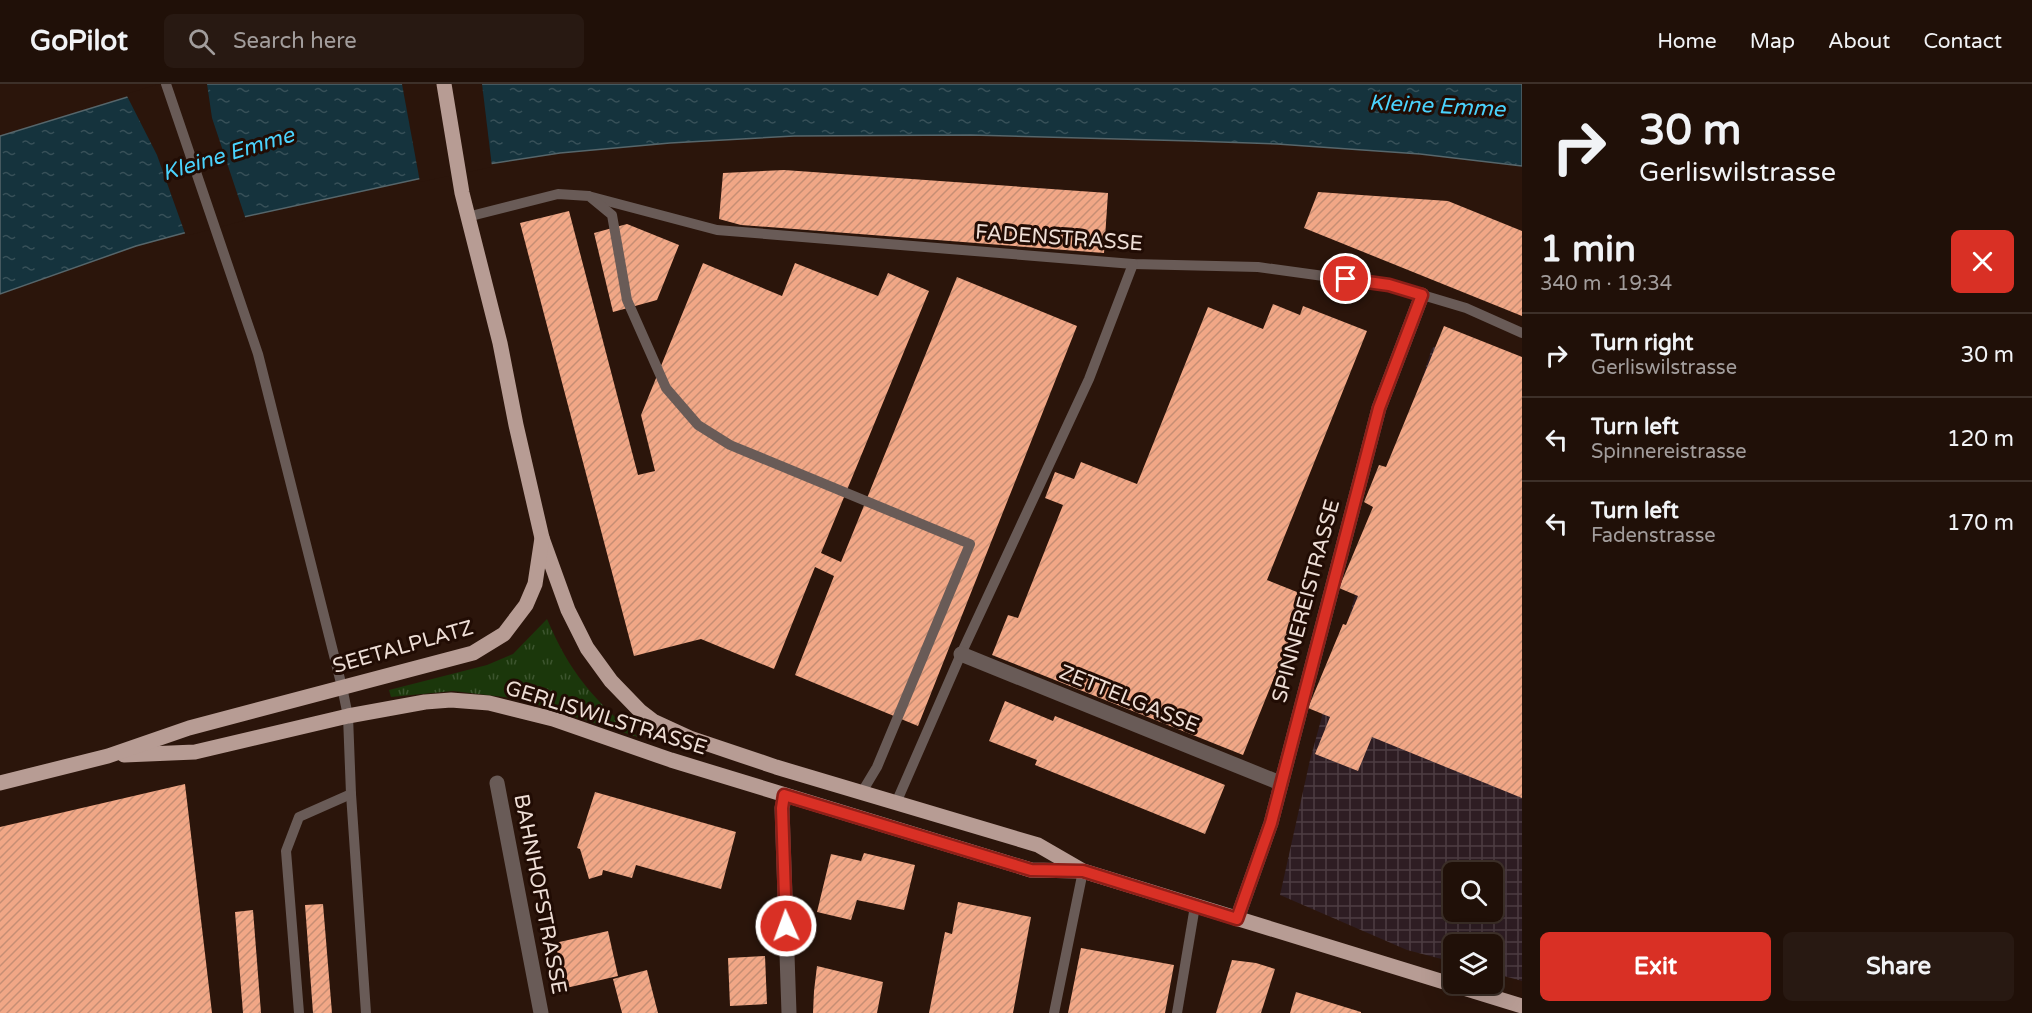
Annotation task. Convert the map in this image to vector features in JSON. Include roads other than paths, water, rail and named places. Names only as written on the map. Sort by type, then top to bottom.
[{"type":"main road","name":"SEETALPLATZ","points":[[0,783],[108,756],[189,728],[473,653],[496,640],[512,626],[531,595],[542,538],[500,343],[467,217],[444,84]]},
{"type":"main road","name":"GERLISWILSTRASSE","points":[[542,538],[568,610],[587,648],[610,681],[640,711],[666,728],[690,738],[896,803],[1038,845],[1083,871],[1522,1006]]},
{"type":"main road","name":"GERLISWILSTRASSE","points":[[108,756],[195,752],[348,716],[425,702],[451,700],[489,703],[553,719],[671,760],[1031,870],[1083,871]]},
{"type":"street","name":"SPINNEREISTRASSE","points":[[1237,919],[1271,823],[1379,408],[1422,295]]},
{"type":"street","name":"ZETTELGASSE","points":[[961,654],[1280,783]]},
{"type":"street","name":"BAHNHOFSTRASSE","points":[[497,783],[541,1013]]},
{"type":"street","points":[[784,795],[782,808],[789,1013]]},
{"type":"lane","points":[[166,84],[258,354],[342,687],[348,716],[366,1013]]},
{"type":"lane","name":"FADENSTRASSE","points":[[467,217],[558,194],[589,196],[717,230],[1133,264],[1258,267],[1389,285],[1466,308],[1522,333]]},
{"type":"lane","points":[[589,196],[612,215],[627,300],[666,388],[698,425],[730,445],[970,544],[877,767],[862,792]]},
{"type":"lane","points":[[896,803],[961,654],[1089,379],[1133,264]]},
{"type":"lane","points":[[299,1013],[286,851],[299,817],[351,795]]},
{"type":"lane","points":[[1054,1013],[1083,871]]},
{"type":"lane","points":[[1176,1013],[1195,906]]},
{"type":"water","name":"Kleine Emme","points":[[170,84],[1522,84],[1522,166],[1420,154],[1277,144],[971,135],[794,136],[670,143],[560,153],[482,165],[239,218],[136,246],[0,294],[0,136]]}]
